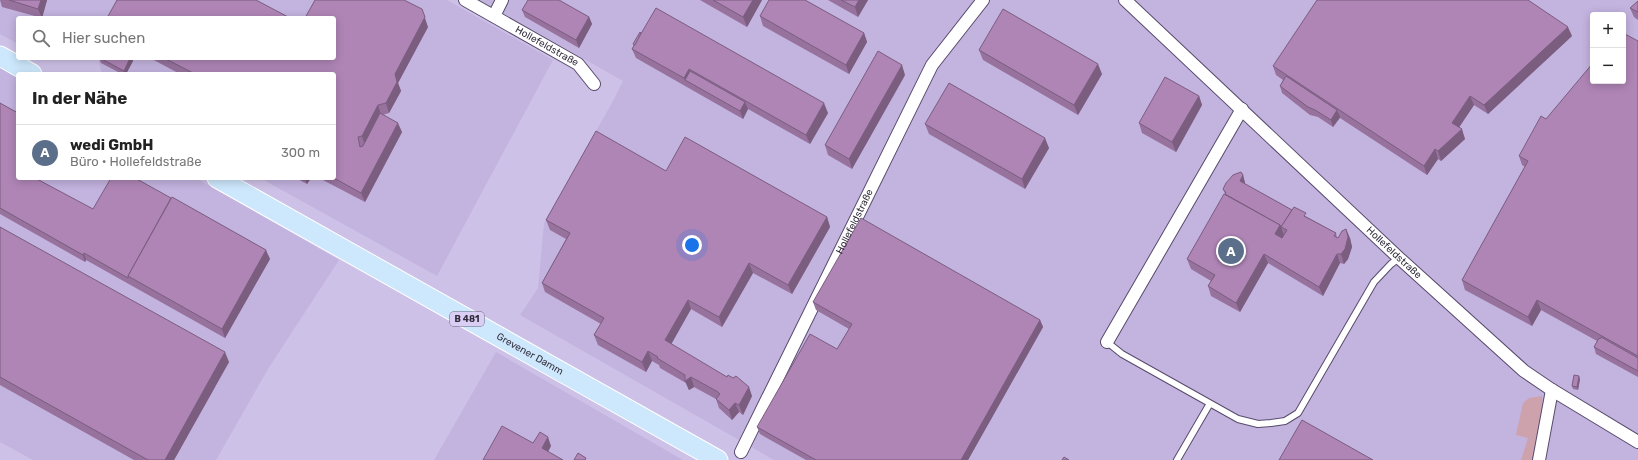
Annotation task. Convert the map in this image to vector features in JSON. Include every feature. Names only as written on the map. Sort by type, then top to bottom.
[{"type":"main road","points":[[0,56],[28,72]]},
{"type":"main road","name":"Grevener Damm","points":[[221,180],[718,460]]},
{"type":"street","name":"Hollefeldstraße","points":[[465,0],[578,64],[594,84]]},
{"type":"street","points":[[494,16],[502,0]]},
{"type":"street","name":"Hollefeldstraße","points":[[741,452],[932,65],[983,0]]},
{"type":"street","name":"Hollefeldstraße","points":[[1125,0],[1399,258],[1524,371],[1552,390],[1638,442]]},
{"type":"street","points":[[1107,342],[1242,109]]},
{"type":"street","points":[[1539,460],[1552,390]]},
{"type":"lane","points":[[1107,342],[1122,354],[1228,415],[1247,423],[1271,423],[1285,421],[1293,418],[1302,406],[1368,290],[1383,272],[1399,258]]},
{"type":"lane","points":[[1177,460],[1209,405]]},
{"type":"shaded area","points":[[0,0],[447,0],[553,60],[437,276],[264,180],[336,180],[336,72],[102,72],[98,60],[336,60],[336,16],[16,16],[16,43],[0,34]]},
{"type":"shaded area","points":[[480,0],[1638,0],[1638,460],[774,460],[520,315],[538,288],[544,223],[623,81]]},
{"type":"shaded area","points":[[0,67],[16,76],[16,180],[199,180],[339,260],[268,369],[216,460],[33,460],[0,442]]},
{"type":"shaded area","points":[[496,352],[683,460],[434,460]]},
{"type":"shaded area","points":[[1542,396],[1543,407],[1533,460],[1521,460],[1528,438],[1516,435],[1523,403],[1529,398]]},
{"type":"building","points":[[9,0],[41,0],[38,9]]},
{"type":"building","points":[[117,0],[256,0],[286,16],[108,16]]},
{"type":"building","points":[[315,0],[404,0],[422,9],[425,17],[395,74],[397,82],[386,103],[378,105],[362,136],[358,137],[360,147],[363,146],[380,113],[398,123],[361,193],[336,179],[336,72],[191,72],[168,60],[336,60],[336,16],[306,16]]},
{"type":"building","points":[[528,0],[559,0],[589,17],[576,40],[522,10]]},
{"type":"building","points":[[713,0],[753,0],[743,17]]},
{"type":"building","points":[[769,0],[805,0],[864,33],[846,65],[760,16]]},
{"type":"building","points":[[841,0],[859,0],[855,7]]},
{"type":"building","points":[[1317,0],[1528,0],[1568,27],[1484,105],[1470,96],[1452,123],[1462,129],[1438,151],[1435,149],[1424,166],[1273,66]]},
{"type":"building","points":[[1638,1],[1638,12],[1630,8]]},
{"type":"building","points":[[656,8],[824,103],[806,135],[689,69],[684,78],[632,49]]},
{"type":"building","points":[[1003,9],[1098,64],[1074,105],[979,50]]},
{"type":"building","points":[[640,32],[641,33],[635,45],[633,44]]},
{"type":"building","points":[[1626,35],[1638,41],[1638,356],[1537,300],[1528,317],[1462,280],[1528,161],[1519,156],[1541,116],[1546,119],[1590,67],[1590,84],[1626,84]]},
{"type":"building","points":[[878,51],[902,65],[849,159],[825,145]]},
{"type":"building","points":[[104,60],[129,60],[124,71]]},
{"type":"building","points":[[690,71],[745,102],[740,111],[685,80]]},
{"type":"building","points":[[1286,76],[1337,110],[1331,120],[1308,107],[1280,86]]},
{"type":"building","points":[[1165,77],[1199,96],[1172,142],[1139,123]]},
{"type":"building","points":[[949,83],[1045,138],[1022,179],[925,124]]},
{"type":"building","points":[[0,103],[16,112],[16,180],[39,180],[93,209],[110,180],[139,180],[171,198],[128,278],[84,253],[83,255],[0,208]]},
{"type":"building","points":[[596,131],[666,171],[685,137],[827,217],[788,285],[749,263],[719,317],[688,300],[665,340],[727,377],[728,375],[733,378],[736,376],[749,387],[739,405],[735,403],[729,410],[716,399],[720,394],[718,392],[691,377],[685,381],[685,375],[648,351],[642,362],[594,335],[604,318],[542,283],[570,233],[546,220]]},
{"type":"building","points":[[1241,172],[1243,175],[1240,181],[1292,210],[1281,227],[1280,225],[1225,194],[1226,193],[1223,189],[1226,183],[1233,175]]},
{"type":"building","points":[[1224,194],[1280,225],[1275,234],[1282,238],[1287,230],[1281,227],[1294,207],[1306,213],[1304,216],[1336,233],[1334,236],[1338,238],[1342,231],[1346,229],[1348,237],[1345,249],[1341,254],[1337,254],[1319,287],[1264,254],[1236,303],[1208,286],[1215,275],[1187,259]]},
{"type":"building","points":[[172,197],[266,250],[222,329],[128,276]]},
{"type":"building","points":[[861,218],[1040,320],[961,460],[816,460],[757,427],[810,334],[837,349],[852,324],[813,302]]},
{"type":"building","points":[[0,227],[225,352],[165,460],[148,460],[0,377]]},
{"type":"building","points":[[1601,337],[1638,358],[1638,371],[1594,347]]},
{"type":"building","points":[[1574,375],[1579,376],[1577,387],[1572,386]]},
{"type":"building","points":[[1302,420],[1373,460],[1279,460]]},
{"type":"building","points":[[502,426],[533,443],[540,432],[548,437],[542,448],[563,460],[483,460]]},
{"type":"building","points":[[578,453],[586,458],[585,460],[574,460]]},
{"type":"building","points":[[1064,457],[1069,460],[1062,460]]},
{"type":"place","name":"wedi GmbH","points":[[1231,251]]}]
